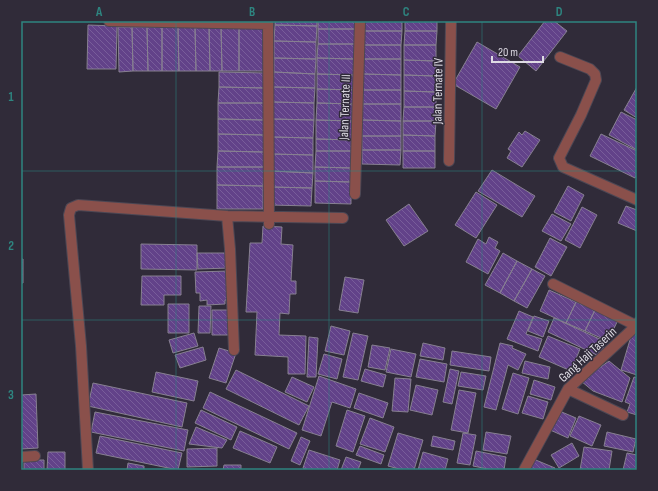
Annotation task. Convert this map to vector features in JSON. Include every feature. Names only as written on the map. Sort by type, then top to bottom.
[{"type":"street","points":[[109,21],[268,22],[269,220]]},
{"type":"street","name":"Jalan Ternate III","points":[[355,194],[360,21]]},
{"type":"street","name":"Jalan Ternate IV","points":[[448,161],[451,21]]},
{"type":"street","points":[[560,57],[590,68],[595,74],[596,80],[581,115],[559,158],[560,163],[563,168],[637,200]]},
{"type":"street","points":[[88,470],[80,339],[69,215],[71,208],[78,205],[269,220],[343,218]]},
{"type":"street","points":[[227,216],[234,350]]},
{"type":"street","points":[[553,284],[637,325]]},
{"type":"street","name":"Gang Haji Taserin","points":[[524,470],[568,389],[637,325]]},
{"type":"street","points":[[568,389],[623,415]]},
{"type":"street","points":[[21,457],[35,456]]},
{"type":"building","points":[[275,21],[317,21],[317,26],[275,25]]},
{"type":"building","points":[[318,21],[355,21],[355,29],[318,29]]},
{"type":"building","points":[[363,21],[402,21],[402,31],[363,31]]},
{"type":"building","points":[[405,21],[437,21],[437,31],[405,31]]},
{"type":"building","points":[[545,21],[554,21],[567,31],[536,71],[518,56]]},
{"type":"building","points":[[88,25],[117,26],[116,69],[87,69]]},
{"type":"building","points":[[275,25],[317,26],[316,42],[274,41]]},
{"type":"building","points":[[209,26],[221,26],[222,71],[210,71]]},
{"type":"building","points":[[209,26],[210,71],[196,71],[195,27]]},
{"type":"building","points":[[221,26],[239,26],[239,71],[222,71]]},
{"type":"building","points":[[239,26],[265,26],[265,71],[239,71]]},
{"type":"building","points":[[118,27],[132,27],[133,71],[119,72]]},
{"type":"building","points":[[132,27],[147,27],[148,71],[133,71]]},
{"type":"building","points":[[147,27],[162,27],[162,71],[148,71]]},
{"type":"building","points":[[162,27],[178,27],[179,71],[162,71]]},
{"type":"building","points":[[178,27],[195,27],[196,71],[179,71]]},
{"type":"building","points":[[318,29],[355,29],[355,44],[318,44]]},
{"type":"building","points":[[363,31],[402,31],[401,45],[363,45]]},
{"type":"building","points":[[405,31],[437,31],[436,45],[404,45]]},
{"type":"building","points":[[274,41],[316,42],[316,59],[274,58]]},
{"type":"building","points":[[477,42],[520,67],[496,109],[453,84]]},
{"type":"building","points":[[318,44],[355,44],[354,59],[317,58]]},
{"type":"building","points":[[363,45],[401,45],[401,59],[363,59]]},
{"type":"building","points":[[404,45],[436,45],[436,61],[404,60]]},
{"type":"building","points":[[274,58],[316,59],[315,74],[274,72]]},
{"type":"building","points":[[317,58],[354,59],[354,75],[317,74]]},
{"type":"building","points":[[363,59],[401,59],[401,75],[363,74]]},
{"type":"building","points":[[404,60],[436,61],[436,76],[404,75]]},
{"type":"building","points":[[219,72],[265,73],[265,88],[219,87]]},
{"type":"building","points":[[274,72],[315,74],[315,88],[273,87]]},
{"type":"building","points":[[317,74],[354,75],[353,90],[317,89]]},
{"type":"building","points":[[363,74],[401,75],[401,90],[363,90]]},
{"type":"building","points":[[404,75],[436,76],[436,92],[404,91]]},
{"type":"building","points":[[219,87],[265,88],[265,103],[218,103]]},
{"type":"building","points":[[273,87],[315,88],[314,103],[273,102]]},
{"type":"building","points":[[637,87],[637,118],[624,110]]},
{"type":"building","points":[[317,89],[353,90],[353,104],[317,103]]},
{"type":"building","points":[[363,90],[401,90],[401,104],[363,104]]},
{"type":"building","points":[[404,91],[436,92],[436,107],[404,107]]},
{"type":"building","points":[[273,102],[314,103],[314,120],[272,119]]},
{"type":"building","points":[[218,103],[265,103],[264,120],[218,119]]},
{"type":"building","points":[[317,103],[353,104],[353,121],[316,120]]},
{"type":"building","points":[[363,104],[401,104],[401,121],[362,120]]},
{"type":"building","points":[[404,107],[436,107],[436,121],[403,121]]},
{"type":"building","points":[[621,112],[637,120],[637,150],[609,135]]},
{"type":"building","points":[[218,119],[264,120],[264,135],[218,134]]},
{"type":"building","points":[[272,119],[314,120],[313,138],[272,137]]},
{"type":"building","points":[[316,120],[353,121],[353,140],[316,139]]},
{"type":"building","points":[[362,120],[401,121],[401,136],[362,136]]},
{"type":"building","points":[[403,121],[436,121],[435,136],[403,135]]},
{"type":"building","points":[[525,131],[540,140],[522,167],[507,158],[511,151],[508,149],[519,132],[522,135]]},
{"type":"building","points":[[218,134],[264,135],[264,152],[218,151]]},
{"type":"building","points":[[601,134],[637,151],[637,174],[635,178],[590,156]]},
{"type":"building","points":[[403,135],[435,136],[435,151],[403,151]]},
{"type":"building","points":[[362,136],[401,136],[401,150],[362,150]]},
{"type":"building","points":[[272,137],[313,138],[313,155],[271,154]]},
{"type":"building","points":[[316,139],[353,140],[352,151],[316,151]]},
{"type":"building","points":[[362,150],[401,150],[400,165],[362,164]]},
{"type":"building","points":[[218,151],[264,152],[264,167],[217,167]]},
{"type":"building","points":[[316,151],[352,151],[352,168],[315,167]]},
{"type":"building","points":[[403,151],[435,151],[435,168],[403,168]]},
{"type":"building","points":[[271,154],[313,155],[313,173],[271,171]]},
{"type":"building","points":[[217,167],[264,167],[263,186],[217,185]]},
{"type":"building","points":[[315,167],[352,168],[351,182],[315,181]]},
{"type":"building","points":[[492,170],[535,196],[522,217],[478,191]]},
{"type":"building","points":[[271,171],[313,173],[312,188],[271,187]]},
{"type":"building","points":[[315,181],[351,182],[351,204],[315,203]]},
{"type":"building","points":[[217,185],[263,186],[263,209],[217,209]]},
{"type":"building","points":[[568,186],[584,195],[571,221],[554,212]]},
{"type":"building","points":[[271,187],[312,188],[311,206],[270,205]]},
{"type":"building","points":[[476,192],[497,205],[476,238],[455,225]]},
{"type":"building","points":[[409,204],[428,231],[404,246],[386,220]]},
{"type":"building","points":[[626,206],[637,210],[637,231],[618,223]]},
{"type":"building","points":[[582,207],[597,215],[580,248],[565,240]]},
{"type":"building","points":[[552,214],[571,224],[561,241],[542,231]]},
{"type":"building","points":[[263,226],[282,227],[281,244],[293,245],[291,281],[296,281],[296,294],[290,294],[289,314],[280,313],[279,335],[306,336],[305,374],[288,374],[288,357],[255,355],[257,312],[246,312],[250,243],[262,243]]},
{"type":"building","points":[[489,237],[498,242],[495,248],[500,251],[488,274],[466,262],[478,239],[486,244]]},
{"type":"building","points":[[550,238],[567,247],[551,276],[535,267]]},
{"type":"building","points":[[141,244],[197,245],[197,270],[141,269]]},
{"type":"building","points":[[197,253],[229,253],[230,268],[198,269]]},
{"type":"building","points":[[503,253],[517,261],[500,293],[485,285]]},
{"type":"building","points":[[21,259],[23,259],[23,283],[21,283]]},
{"type":"building","points":[[517,261],[532,269],[514,301],[500,293]]},
{"type":"building","points":[[532,269],[545,276],[527,308],[514,301]]},
{"type":"building","points":[[229,271],[227,300],[225,300],[225,304],[207,305],[207,300],[200,301],[200,293],[196,293],[195,272]]},
{"type":"building","points":[[142,276],[181,276],[181,295],[164,295],[164,305],[141,305]]},
{"type":"building","points":[[345,277],[364,280],[358,313],[339,310]]},
{"type":"building","points":[[549,290],[576,302],[566,323],[540,311]]},
{"type":"building","points":[[576,302],[595,310],[585,331],[566,323]]},
{"type":"building","points":[[168,304],[189,304],[189,333],[168,333]]},
{"type":"building","points":[[199,306],[211,306],[210,333],[198,333]]},
{"type":"building","points":[[212,310],[232,310],[232,335],[212,335]]},
{"type":"building","points":[[595,310],[618,320],[608,341],[585,331]]},
{"type":"building","points":[[519,311],[533,317],[526,334],[542,339],[538,351],[507,339]]},
{"type":"building","points":[[534,316],[549,321],[543,337],[528,331]]},
{"type":"building","points":[[554,318],[606,342],[599,356],[548,332]]},
{"type":"building","points":[[331,326],[350,331],[344,355],[325,351]]},
{"type":"building","points":[[194,333],[198,346],[173,353],[169,340]]},
{"type":"building","points":[[353,333],[368,336],[358,380],[343,377]]},
{"type":"building","points":[[632,333],[637,335],[637,375],[621,370]]},
{"type":"building","points":[[548,336],[580,349],[571,371],[539,357]]},
{"type":"building","points":[[309,337],[318,338],[316,377],[307,377]]},
{"type":"building","points":[[423,343],[445,348],[443,360],[420,356]]},
{"type":"building","points":[[500,343],[513,346],[512,348],[526,354],[518,370],[508,365],[496,410],[484,407]]},
{"type":"building","points":[[372,345],[390,348],[385,370],[368,367]]},
{"type":"building","points":[[203,347],[206,360],[180,368],[175,355]]},
{"type":"building","points":[[219,348],[236,353],[226,383],[209,378]]},
{"type":"building","points":[[391,349],[416,354],[411,377],[386,372]]},
{"type":"building","points":[[452,351],[491,357],[489,371],[450,365]]},
{"type":"building","points":[[324,354],[342,359],[337,379],[318,374]]},
{"type":"building","points":[[420,359],[447,364],[444,382],[416,377]]},
{"type":"building","points":[[525,361],[550,367],[548,379],[522,373]]},
{"type":"building","points":[[609,361],[630,378],[622,402],[593,391],[581,381]]},
{"type":"building","points":[[365,369],[386,375],[383,387],[361,381]]},
{"type":"building","points":[[450,369],[459,371],[452,404],[443,402]]},
{"type":"building","points":[[236,370],[309,406],[299,425],[226,389]]},
{"type":"building","points":[[156,372],[198,381],[194,401],[152,392]]},
{"type":"building","points":[[461,372],[486,376],[483,390],[458,386]]},
{"type":"building","points":[[513,373],[529,378],[518,414],[502,409]]},
{"type":"building","points":[[319,376],[356,389],[350,408],[332,402],[321,436],[302,430]]},
{"type":"building","points":[[292,377],[314,387],[307,402],[285,392]]},
{"type":"building","points":[[634,377],[637,378],[637,415],[627,412],[630,404],[625,402]]},
{"type":"building","points":[[395,378],[411,379],[408,412],[392,411]]},
{"type":"building","points":[[534,380],[555,387],[551,400],[530,394]]},
{"type":"building","points":[[93,383],[187,403],[182,427],[88,406]]},
{"type":"building","points":[[416,385],[438,390],[432,415],[410,410]]},
{"type":"building","points":[[459,390],[476,393],[468,433],[451,430]]},
{"type":"building","points":[[210,392],[297,433],[289,449],[203,408]]},
{"type":"building","points":[[359,393],[388,403],[383,418],[354,408]]},
{"type":"building","points":[[36,394],[38,448],[21,449],[21,395]]},
{"type":"building","points":[[528,396],[548,402],[543,419],[522,413]]},
{"type":"building","points":[[201,410],[237,427],[231,440],[195,423]]},
{"type":"building","points":[[347,410],[365,416],[353,452],[336,446]]},
{"type":"building","points":[[557,410],[576,418],[568,438],[548,429]]},
{"type":"building","points":[[95,412],[188,430],[184,451],[91,432]]},
{"type":"building","points":[[579,416],[601,425],[592,446],[570,436]]},
{"type":"building","points":[[370,418],[394,427],[385,452],[360,444]]},
{"type":"building","points":[[196,427],[227,440],[222,448],[189,444]]},
{"type":"building","points":[[240,431],[277,447],[270,463],[233,448]]},
{"type":"building","points":[[486,432],[511,436],[507,454],[483,450]]},
{"type":"building","points":[[607,432],[636,439],[633,452],[604,446]]},
{"type":"building","points":[[398,433],[423,440],[414,470],[403,470],[388,466]]},
{"type":"building","points":[[463,433],[476,435],[470,465],[457,463]]},
{"type":"building","points":[[100,436],[182,453],[178,470],[96,453]]},
{"type":"building","points":[[433,436],[455,441],[453,450],[431,446]]},
{"type":"building","points":[[301,437],[310,441],[300,465],[291,461]]},
{"type":"building","points":[[572,443],[579,456],[559,468],[551,455]]},
{"type":"building","points":[[360,446],[384,455],[381,464],[356,455]]},
{"type":"building","points":[[584,447],[612,451],[609,470],[580,470]]},
{"type":"building","points":[[217,448],[217,466],[187,467],[187,449]]},
{"type":"building","points":[[309,450],[340,460],[337,470],[308,470],[303,468]]},
{"type":"building","points":[[476,451],[506,457],[504,470],[493,470],[473,466]]},
{"type":"building","points":[[48,452],[65,452],[65,470],[47,470]]},
{"type":"building","points":[[423,452],[448,459],[445,470],[418,470]]},
{"type":"building","points":[[627,453],[637,455],[637,470],[623,470]]},
{"type":"building","points":[[346,457],[361,462],[358,470],[341,470]]},
{"type":"building","points":[[531,458],[555,468],[554,470],[526,470]]},
{"type":"building","points":[[24,460],[44,460],[44,470],[24,470]]},
{"type":"building","points":[[128,463],[144,466],[144,470],[127,470]]},
{"type":"building","points":[[224,465],[241,465],[241,470],[223,470]]}]
